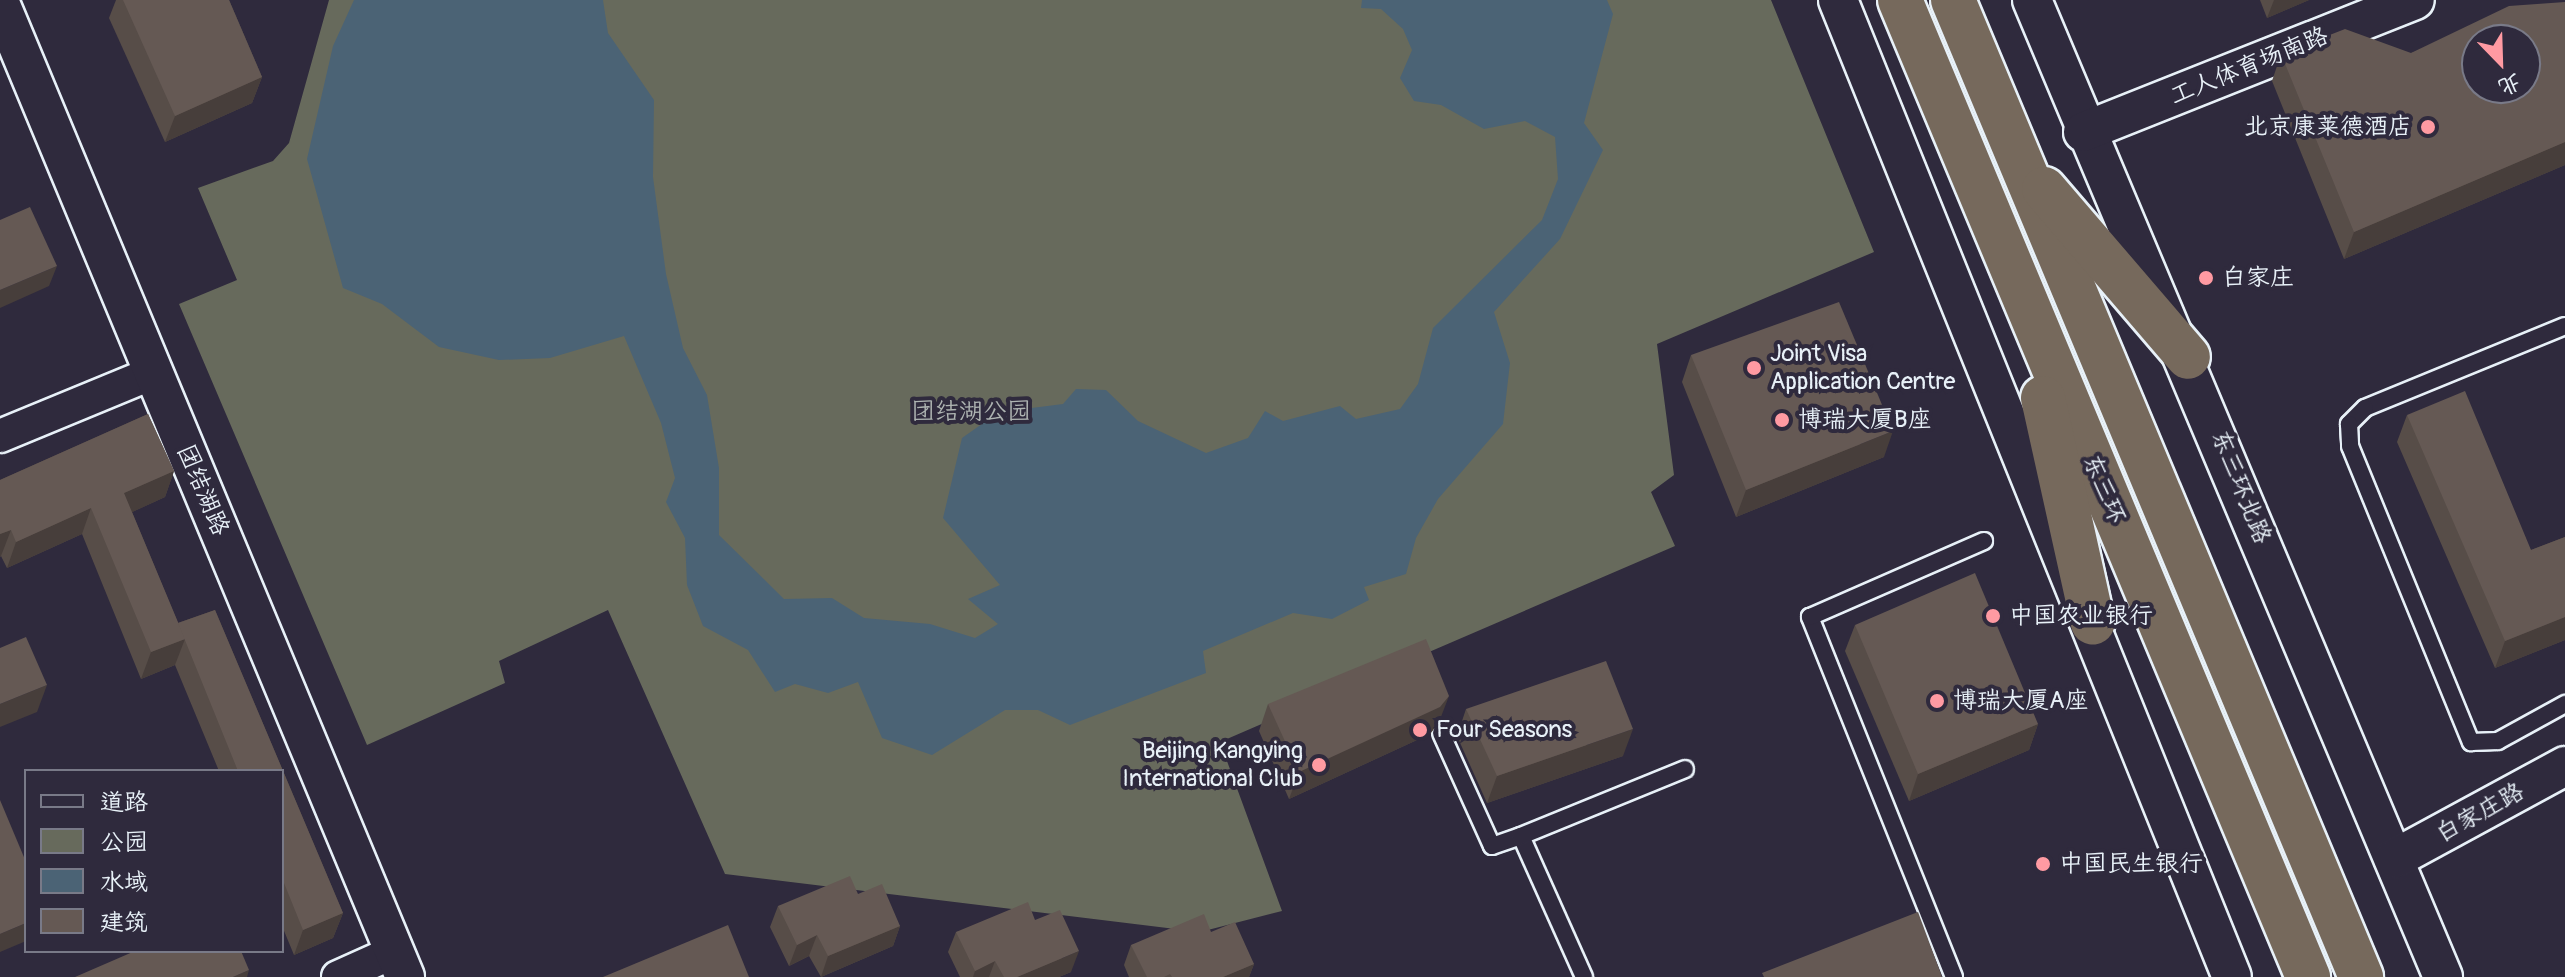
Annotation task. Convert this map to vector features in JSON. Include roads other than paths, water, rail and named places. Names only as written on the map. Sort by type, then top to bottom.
[{"type":"highway","points":[[1882,0],[1941,99]]},
{"type":"highway","name":"东三环","points":[[1900,0],[2308,977]]},
{"type":"highway","name":"东三环","points":[[1953,0],[2361,977]]},
{"type":"highway","points":[[2017,157],[2188,357]]},
{"type":"highway","points":[[2019,286],[2093,623]]},
{"type":"street","points":[[1838,0],[2093,623],[2232,977]]},
{"type":"street","name":"东三环北路","points":[[2032,0],[2083,132],[2188,357],[2443,977]]},
{"type":"street","name":"工人体育场南路","points":[[2083,132],[2415,0]]},
{"type":"street","name":"团结湖路","points":[[0,3],[400,964]]},
{"type":"street","points":[[0,436],[153,373]]},
{"type":"street","name":"白家庄路","points":[[2394,859],[2565,766]]},
{"type":"street","points":[[338,977],[400,964]]},
{"type":"lane","points":[[2565,326],[2365,408],[2349,424],[2350,446],[2471,742],[2498,741],[2565,704]]},
{"type":"lane","points":[[1954,977],[1810,617],[1984,541]]},
{"type":"lane","points":[[1441,733],[1492,846],[1685,769]]},
{"type":"lane","points":[[1521,836],[1584,977]]},
{"type":"water","points":[[354,0],[603,0],[608,33],[654,100],[653,177],[666,274],[683,348],[707,395],[719,468],[719,535],[784,599],[832,598],[864,618],[930,624],[975,638],[998,624],[968,599],[1000,585],[943,518],[962,438],[999,412],[1063,404],[1076,389],[1106,390],[1138,421],[1206,453],[1248,438],[1265,411],[1283,421],[1340,406],[1356,419],[1400,409],[1418,384],[1433,328],[1542,220],[1558,179],[1555,137],[1525,121],[1484,129],[1441,105],[1414,101],[1400,78],[1412,50],[1403,29],[1381,9],[1361,8],[1362,0],[1607,0],[1613,14],[1584,123],[1603,150],[1560,239],[1494,312],[1510,363],[1503,424],[1438,499],[1416,538],[1406,574],[1364,587],[1369,600],[1332,619],[1293,613],[1203,651],[1206,673],[1070,725],[1038,710],[1005,710],[932,755],[882,738],[858,682],[828,693],[795,684],[775,692],[748,650],[703,626],[687,585],[685,538],[666,502],[675,478],[661,423],[624,336],[550,358],[499,360],[439,347],[382,304],[343,288],[307,159],[333,46]]},
{"type":"place","name":"北京康莱德酒店","points":[[2428,127]]},
{"type":"place","name":"白家庄","points":[[2206,278]]},
{"type":"place","name":"Joint Visa Application Centre","points":[[1754,368]]},
{"type":"place","name":"博瑞大厦B座","points":[[1782,420]]},
{"type":"place","name":"中国农业银行","points":[[1993,616]]},
{"type":"place","name":"博瑞大厦A座","points":[[1937,701]]},
{"type":"place","name":"Four Seasons","points":[[1420,730]]},
{"type":"place","name":"Beijing Kangying International Club","points":[[1319,765]]},
{"type":"place","name":"中国民生银行","points":[[2043,864]]},
{"type":"park label","name":"团结湖公园","points":[[971,412]]}]
